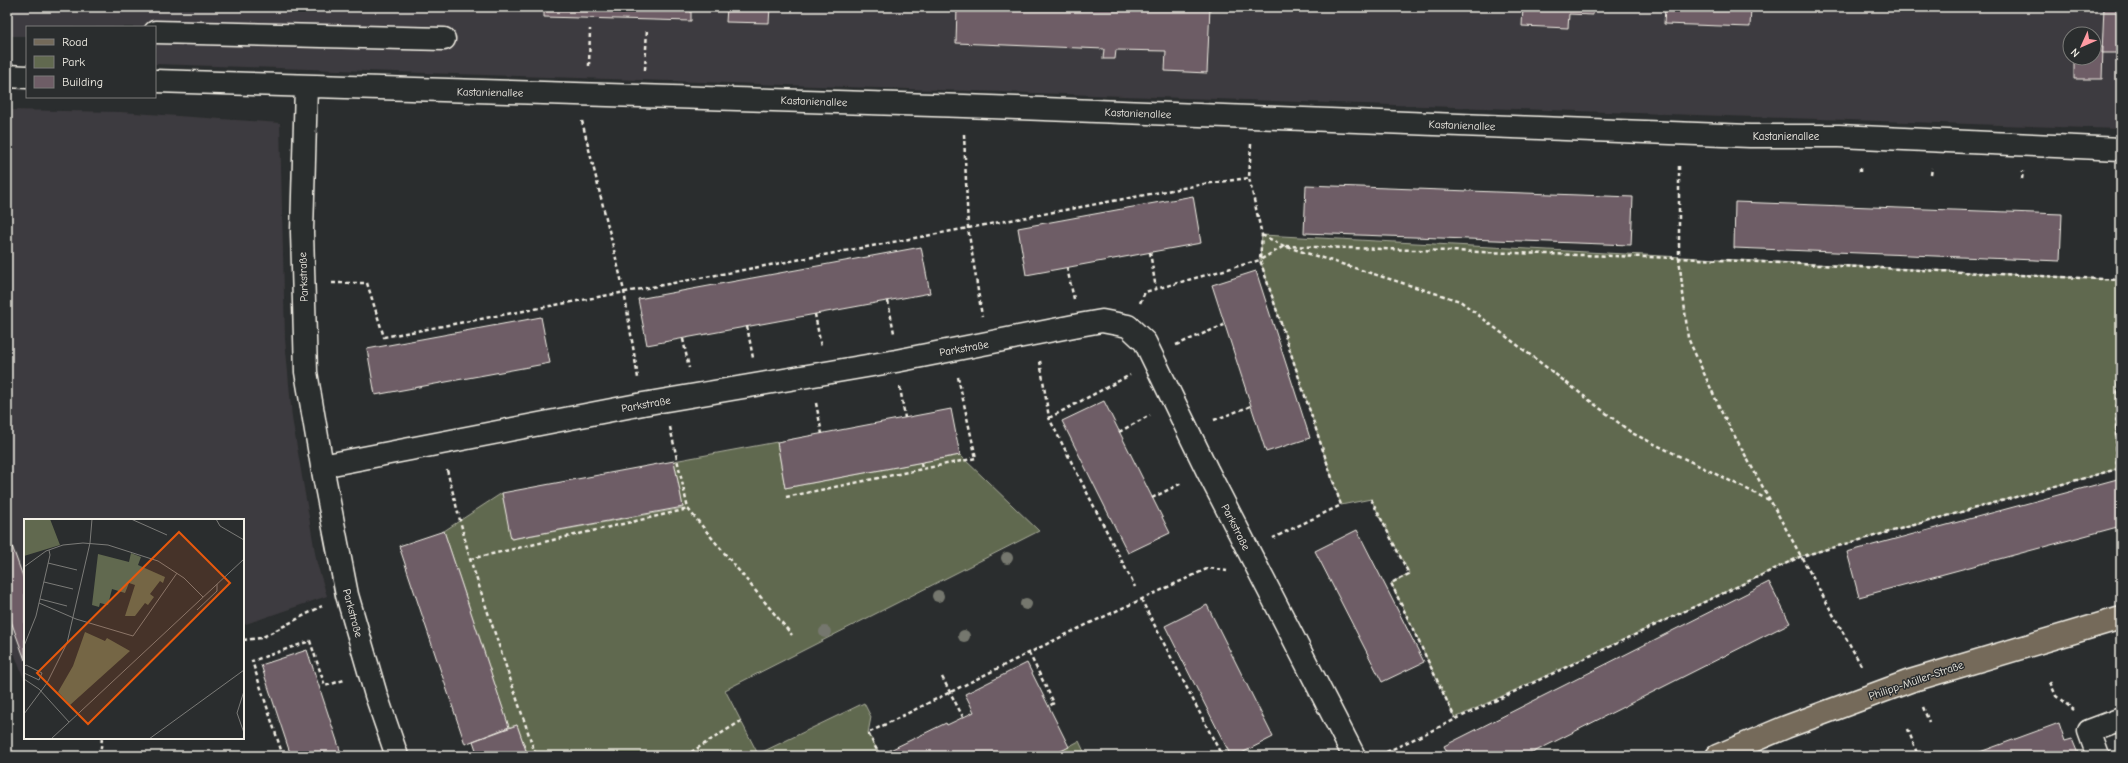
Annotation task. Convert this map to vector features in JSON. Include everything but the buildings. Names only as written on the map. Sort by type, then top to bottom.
[{"type":"main road","name":"Philipp-Müller-Straße","points":[[1717,756],[1786,727],[1910,680],[2121,618]]},
{"type":"street","points":[[156,32],[444,39]]},
{"type":"street","points":[[7,76],[26,77]]},
{"type":"street","name":"Kastanienallee","points":[[156,81],[588,94],[1734,135],[1839,136],[2121,149]]},
{"type":"street","name":"Parkstraße","points":[[306,86],[302,232],[306,372],[322,466],[347,595],[376,695],[397,756]]},
{"type":"street","name":"Parkstraße","points":[[322,466],[643,404],[826,373],[1102,322],[1128,326],[1145,342],[1206,470],[1354,756]]},
{"type":"street","points":[[2098,756],[2089,731],[2121,720]]},
{"type":"path","points":[[644,96],[647,28]]},
{"type":"path","points":[[588,94],[590,29]]},
{"type":"path","points":[[582,127],[624,292],[643,404]]},
{"type":"path","points":[[963,138],[968,228],[987,344]]},
{"type":"path","points":[[880,756],[868,733],[1141,599],[1209,568],[1231,572],[1250,556],[1341,505],[1260,260],[1262,235],[1249,178],[1251,150]]},
{"type":"path","points":[[1679,166],[1679,258],[1688,338],[1722,413],[1861,665]]},
{"type":"path","points":[[357,282],[367,283],[384,337],[1204,184],[1249,178]]},
{"type":"path","points":[[1262,235],[1284,246],[1460,301],[1632,433],[1771,501]]},
{"type":"path","points":[[1128,326],[1145,292],[1260,260],[1284,246],[1679,258],[2121,280]]},
{"type":"path","points":[[1150,252],[1156,289]]},
{"type":"path","points":[[888,301],[899,359]]},
{"type":"path","points":[[1378,756],[1455,718],[1802,556],[2117,469],[2116,431],[2121,310]]},
{"type":"path","points":[[815,314],[826,373]]},
{"type":"path","points":[[1049,418],[1155,362],[1166,350],[1224,325]]},
{"type":"path","points":[[747,326],[758,384]]},
{"type":"path","points":[[1036,334],[1049,418],[1135,587]]},
{"type":"path","points":[[786,497],[976,458],[952,349]]},
{"type":"path","points":[[665,401],[688,509],[792,635]]},
{"type":"path","points":[[1119,432],[1174,403]]},
{"type":"path","points":[[1216,420],[1251,406]]},
{"type":"path","points":[[2116,431],[2121,431]]},
{"type":"path","points":[[440,444],[470,559],[536,756]]},
{"type":"path","points":[[921,463],[922,469]]},
{"type":"path","points":[[1152,498],[1206,470]]},
{"type":"path","points":[[1371,498],[1409,574],[1391,583],[1455,718]]},
{"type":"path","points":[[470,559],[688,509]]},
{"type":"path","points":[[244,640],[261,638],[330,602],[347,595]]},
{"type":"path","points":[[1141,599],[1222,756]]},
{"type":"path","points":[[283,756],[252,661],[310,641],[325,686],[351,677]]},
{"type":"path","points":[[1030,653],[1054,703],[1049,706]]},
{"type":"path","points":[[942,677],[963,717]]},
{"type":"path","points":[[2050,682],[2056,696],[2074,710],[2089,731]]},
{"type":"path","points":[[1920,701],[1929,722]]},
{"type":"path","points":[[685,756],[741,722]]},
{"type":"path","points":[[1908,729],[1918,756]]},
{"type":"path","points":[[100,756],[102,739]]},
{"type":"shaded area","points":[[7,7],[2121,7],[2121,129],[156,64],[156,26],[26,26],[26,36],[7,36]]},
{"type":"shaded area","points":[[7,110],[120,112],[280,123],[285,339],[292,418],[317,564],[327,596],[244,625],[244,519],[24,519],[24,679],[7,634]]},
{"type":"green space","points":[[1262,235],[2121,280],[2117,469],[1802,556],[1455,718],[1391,583],[1409,573],[1371,499],[1341,505],[1260,260]]},
{"type":"green space","points":[[777,442],[785,488],[960,455],[1039,531],[725,690],[758,754],[864,703],[871,717],[868,733],[881,756],[528,756],[517,725],[509,727],[444,531],[502,493],[512,539],[683,508],[674,461]]},
{"type":"green space","points":[[1079,741],[1086,756],[1051,756]]}]
